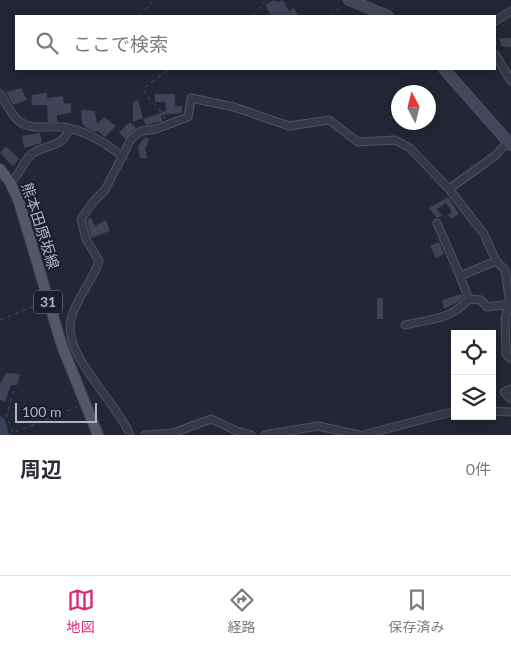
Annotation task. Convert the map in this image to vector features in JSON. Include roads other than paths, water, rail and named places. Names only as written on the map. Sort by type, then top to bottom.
[{"type":"main road","name":"熊本田原坂線","points":[[0,169],[10,182],[29,233],[62,346],[98,435]]},
{"type":"street","points":[[349,0],[386,15]]},
{"type":"street","points":[[496,20],[511,12]]},
{"type":"street","points":[[496,56],[511,81]]},
{"type":"street","points":[[445,70],[510,142],[496,155],[449,189]]},
{"type":"street","points":[[0,94],[9,110],[20,122],[31,126],[69,128],[81,132],[104,143],[123,158]]},
{"type":"street","points":[[130,435],[124,422],[86,368],[69,331],[71,317],[99,261],[86,239],[81,224],[82,214],[105,190],[123,158],[130,139],[141,131],[168,125],[188,117],[190,99],[193,98],[234,107],[289,126],[329,120],[358,142],[395,140],[410,148],[449,189],[484,234],[496,260],[505,270],[510,304],[505,317],[506,354],[511,359]]},
{"type":"street","points":[[10,182],[20,172],[28,156],[64,140],[69,128]]},
{"type":"street","points":[[437,223],[469,299]]},
{"type":"street","points":[[460,276],[496,260]]},
{"type":"street","points":[[405,325],[449,316],[469,299],[481,300],[487,307],[510,304]]},
{"type":"street","points":[[511,389],[504,392],[511,399]]},
{"type":"street","points":[[496,412],[511,412]]},
{"type":"street","points":[[363,435],[451,413]]},
{"type":"street","points":[[145,435],[173,433],[211,419],[251,435]]},
{"type":"street","points":[[265,435],[318,426],[359,435]]},
{"type":"waterway","points":[[0,421],[4,435]]}]
